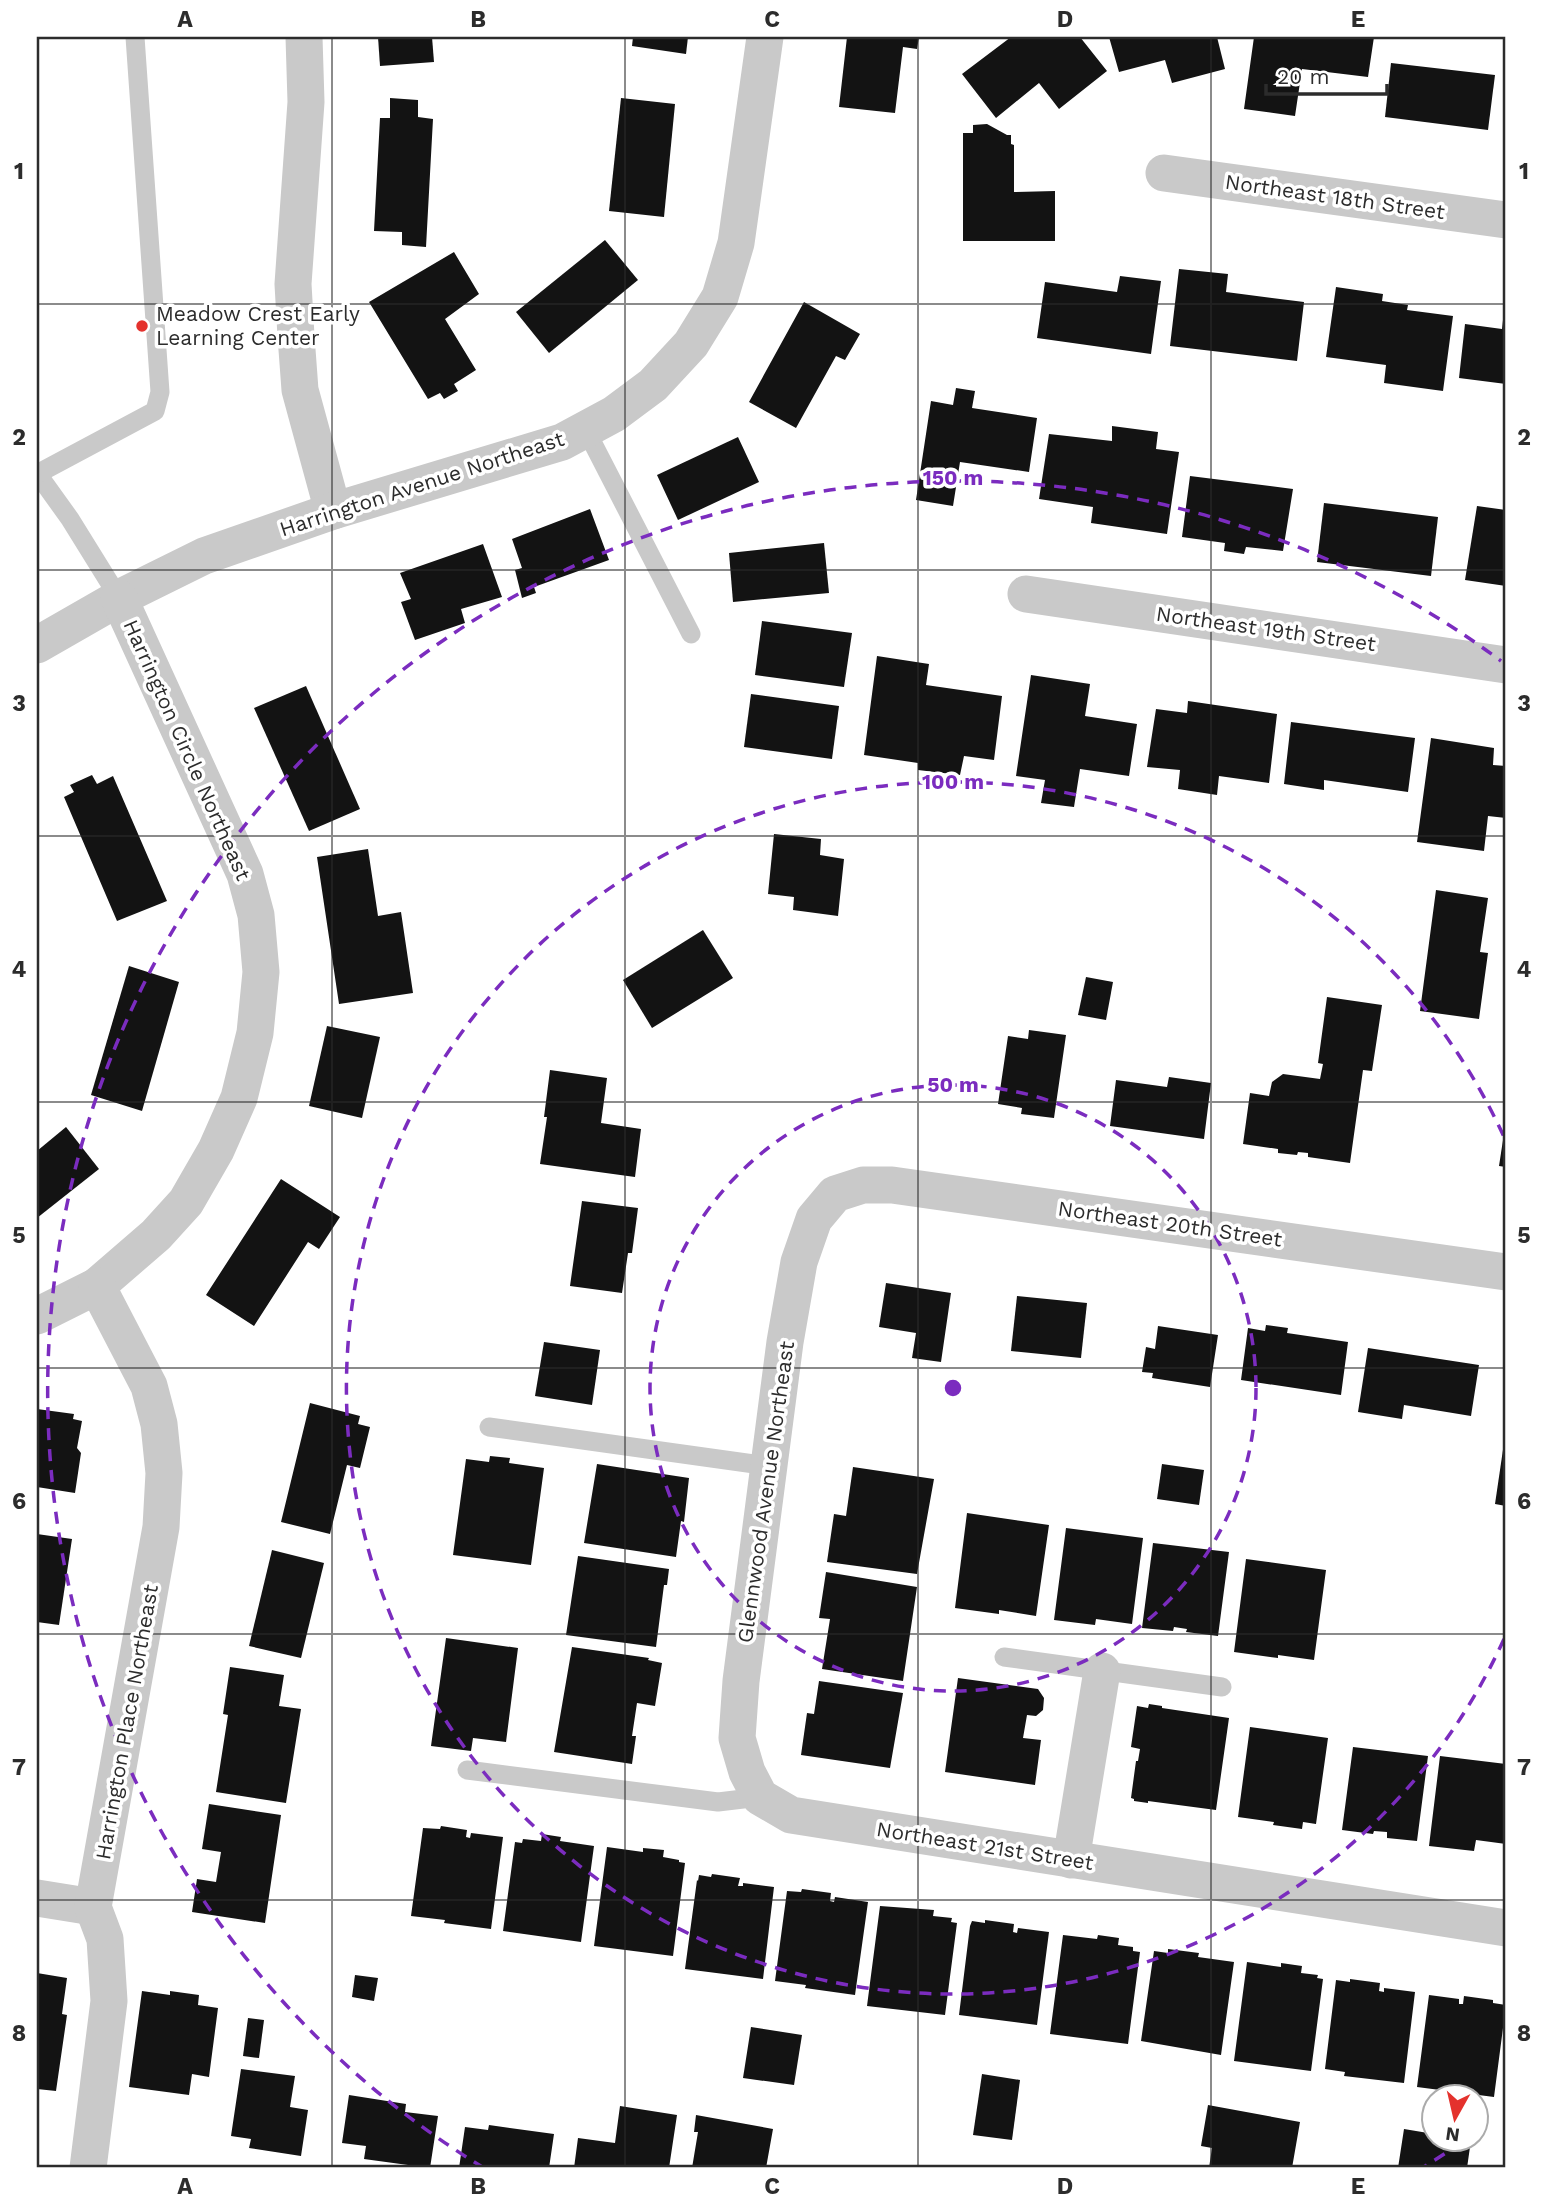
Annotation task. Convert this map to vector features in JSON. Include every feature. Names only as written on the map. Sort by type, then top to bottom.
[{"type":"street","points":[[304,37],[306,102],[293,284],[296,336],[300,390],[333,511]]},
{"type":"street","name":"Harrington Avenue Northeast","points":[[37,645],[119,598],[204,556],[333,511],[562,442],[614,415],[653,385],[691,344],[720,297],[736,243],[765,37]]},
{"type":"street","name":"Northeast 18th Street","points":[[1164,173],[1506,220]]},
{"type":"street","name":"Northeast 19th Street","points":[[1026,594],[1506,664]]},
{"type":"street","name":"Harrington Circle Northeast","points":[[37,1315],[97,1286],[156,1235],[186,1202],[216,1150],[239,1098],[255,1033],[261,972],[256,915],[245,874],[119,598]]},
{"type":"street","name":"Northeast 20th Street","points":[[835,1194],[863,1185],[892,1185],[1506,1272]]},
{"type":"street","name":"Glennwood Avenue Northeast","points":[[760,1797],[747,1772],[737,1738],[741,1681],[785,1342],[799,1262],[814,1219],[835,1194]]},
{"type":"street","name":"Harrington Place Northeast","points":[[93,1907],[161,1527],[164,1473],[159,1424],[149,1386],[97,1286]]},
{"type":"street","points":[[1071,1860],[1102,1671]]},
{"type":"street","name":"Northeast 21st Street","points":[[760,1797],[791,1815],[1506,1928]]},
{"type":"street","points":[[37,1898],[93,1907],[105,1939],[109,2001],[88,2168]]},
{"type":"lane","points":[[119,598],[70,519],[37,473],[155,411],[160,392],[135,37]]},
{"type":"lane","points":[[586,430],[691,634]]},
{"type":"lane","points":[[489,1427],[769,1466]]},
{"type":"lane","points":[[1004,1657],[1222,1687]]},
{"type":"lane","points":[[467,1770],[718,1802],[760,1797]]},
{"type":"building","points":[[378,37],[432,37],[434,62],[380,66]]},
{"type":"building","points":[[633,37],[688,37],[686,54],[632,46]]},
{"type":"building","points":[[847,37],[919,37],[917,49],[903,47],[895,113],[839,107]]},
{"type":"building","points":[[1011,37],[1080,37],[1107,71],[1059,109],[1039,83],[996,118],[962,74]]},
{"type":"building","points":[[1109,37],[1217,37],[1225,69],[1172,83],[1165,60],[1119,72]]},
{"type":"building","points":[[1254,37],[1374,37],[1368,77],[1302,69],[1295,116],[1244,109]]},
{"type":"building","points":[[1391,63],[1495,75],[1488,130],[1385,117]]},
{"type":"building","points":[[390,98],[418,100],[418,117],[433,119],[426,247],[402,245],[402,232],[374,231],[380,118],[390,118]]},
{"type":"building","points":[[621,98],[675,104],[664,217],[609,211]]},
{"type":"building","points":[[987,124],[1011,135],[1011,144],[1014,145],[1014,192],[1055,191],[1055,241],[963,241],[963,133],[973,133],[973,125]]},
{"type":"building","points":[[605,240],[638,280],[549,353],[516,312]]},
{"type":"building","points":[[454,252],[479,294],[445,319],[476,370],[454,384],[458,391],[444,399],[440,393],[428,399],[369,302]]},
{"type":"building","points":[[1179,269],[1228,274],[1226,292],[1304,302],[1297,361],[1170,346]]},
{"type":"building","points":[[1120,276],[1161,281],[1151,354],[1037,338],[1045,282],[1117,292]]},
{"type":"building","points":[[1336,287],[1383,294],[1382,301],[1408,305],[1407,310],[1453,316],[1443,391],[1384,383],[1386,365],[1326,357]]},
{"type":"building","points":[[804,302],[860,334],[845,360],[836,356],[796,428],[749,402]]},
{"type":"building","points":[[1503,320],[1506,321],[1506,384],[1459,378],[1465,324],[1502,329]]},
{"type":"building","points":[[956,388],[975,391],[972,408],[1037,418],[1029,472],[960,462],[953,506],[916,500],[931,401],[953,405]]},
{"type":"building","points":[[1112,426],[1158,432],[1156,449],[1179,452],[1167,534],[1091,523],[1093,507],[1039,499],[1049,434],[1112,441]]},
{"type":"building","points":[[738,437],[759,482],[678,520],[657,475]]},
{"type":"building","points":[[1190,476],[1293,489],[1283,551],[1246,547],[1244,554],[1224,551],[1225,543],[1182,537]]},
{"type":"building","points":[[1324,503],[1438,517],[1431,576],[1317,562]]},
{"type":"building","points":[[1477,506],[1506,510],[1506,586],[1465,580]]},
{"type":"building","points":[[590,509],[609,560],[534,587],[536,593],[522,598],[515,570],[522,568],[512,539]]},
{"type":"building","points":[[824,543],[829,593],[733,602],[729,553]]},
{"type":"building","points":[[483,544],[502,597],[461,609],[465,623],[415,640],[401,602],[411,599],[400,573]]},
{"type":"building","points":[[762,621],[852,633],[844,687],[755,675]]},
{"type":"building","points":[[877,656],[929,664],[926,685],[1002,696],[994,760],[964,756],[960,775],[918,770],[918,763],[864,755]]},
{"type":"building","points":[[1031,675],[1090,684],[1085,716],[1137,724],[1129,776],[1080,769],[1074,807],[1041,803],[1045,780],[1016,776]]},
{"type":"building","points":[[306,686],[360,809],[309,831],[254,708]]},
{"type":"building","points":[[751,694],[839,706],[832,759],[744,747]]},
{"type":"building","points":[[1188,701],[1277,714],[1269,783],[1219,776],[1217,795],[1178,789],[1180,770],[1147,767],[1156,709],[1187,713]]},
{"type":"building","points":[[1291,722],[1415,738],[1408,792],[1324,780],[1324,790],[1284,784]]},
{"type":"building","points":[[1431,738],[1494,748],[1493,765],[1506,766],[1506,818],[1488,816],[1484,851],[1417,842]]},
{"type":"building","points":[[92,775],[97,784],[113,776],[167,901],[117,921],[64,797],[74,792],[70,785]]},
{"type":"building","points":[[774,834],[821,839],[820,855],[844,859],[838,916],[793,910],[794,897],[768,894]]},
{"type":"building","points":[[368,849],[378,916],[401,912],[413,993],[339,1004],[317,857]]},
{"type":"building","points":[[1436,890],[1488,898],[1480,952],[1488,953],[1479,1019],[1420,1011]]},
{"type":"building","points":[[703,930],[733,978],[652,1028],[623,980]]},
{"type":"building","points":[[129,966],[179,982],[142,1111],[91,1095]]},
{"type":"building","points":[[1086,977],[1113,982],[1106,1020],[1078,1015]]},
{"type":"building","points":[[1327,997],[1382,1005],[1372,1071],[1363,1070],[1350,1163],[1308,1157],[1308,1153],[1278,1153],[1278,1149],[1243,1144],[1250,1093],[1269,1096],[1272,1082],[1283,1074],[1320,1079],[1323,1064],[1318,1063]]},
{"type":"building","points":[[327,1026],[380,1037],[362,1118],[309,1106]]},
{"type":"building","points":[[1029,1030],[1066,1035],[1054,1118],[1021,1114],[1022,1108],[998,1104],[1008,1036],[1028,1039]]},
{"type":"building","points":[[550,1070],[607,1078],[601,1123],[641,1129],[635,1177],[540,1164]]},
{"type":"building","points":[[1169,1077],[1211,1083],[1204,1139],[1110,1126],[1116,1080],[1167,1087]]},
{"type":"building","points":[[66,1127],[99,1169],[37,1218],[37,1151]]},
{"type":"building","points":[[1506,1127],[1506,1167],[1499,1166]]},
{"type":"building","points":[[281,1179],[340,1217],[319,1249],[308,1242],[254,1326],[206,1295]]},
{"type":"building","points":[[582,1201],[638,1208],[632,1253],[628,1253],[622,1293],[570,1286]]},
{"type":"building","points":[[886,1283],[951,1293],[941,1362],[912,1358],[916,1333],[879,1327]]},
{"type":"building","points":[[1017,1296],[1087,1303],[1081,1358],[1011,1351]]},
{"type":"building","points":[[1266,1325],[1288,1328],[1287,1333],[1348,1342],[1341,1395],[1241,1380],[1248,1328],[1265,1331]]},
{"type":"building","points":[[1158,1326],[1218,1335],[1210,1387],[1152,1378],[1153,1373],[1142,1372],[1146,1347],[1155,1349]]},
{"type":"building","points":[[544,1342],[600,1350],[592,1405],[535,1396]]},
{"type":"building","points":[[1368,1348],[1479,1365],[1471,1416],[1404,1405],[1402,1419],[1358,1412]]},
{"type":"building","points":[[310,1403],[360,1416],[358,1424],[370,1427],[360,1468],[347,1465],[330,1534],[281,1522]]},
{"type":"building","points":[[37,1409],[74,1414],[73,1419],[82,1421],[77,1448],[81,1453],[75,1493],[37,1487]]},
{"type":"building","points":[[1506,1436],[1506,1506],[1495,1504]]},
{"type":"building","points":[[490,1456],[510,1458],[509,1463],[544,1468],[531,1565],[453,1555],[466,1459],[489,1462]]},
{"type":"building","points":[[597,1464],[689,1478],[684,1522],[681,1521],[676,1557],[584,1543]]},
{"type":"building","points":[[1162,1464],[1204,1470],[1199,1505],[1157,1499]]},
{"type":"building","points":[[853,1467],[934,1479],[917,1574],[827,1562],[834,1514],[846,1516]]},
{"type":"building","points":[[967,1513],[1049,1525],[1036,1616],[999,1610],[999,1614],[955,1608]]},
{"type":"building","points":[[1066,1528],[1143,1538],[1132,1624],[1096,1619],[1095,1625],[1054,1620]]},
{"type":"building","points":[[37,1534],[72,1539],[59,1625],[37,1622]]},
{"type":"building","points":[[1153,1543],[1229,1552],[1218,1636],[1186,1632],[1187,1629],[1174,1627],[1173,1631],[1142,1628]]},
{"type":"building","points":[[272,1550],[324,1563],[301,1658],[249,1646]]},
{"type":"building","points":[[578,1556],[669,1569],[667,1585],[664,1585],[656,1647],[566,1635]]},
{"type":"building","points":[[1246,1559],[1326,1570],[1314,1660],[1234,1652]]},
{"type":"building","points":[[826,1572],[917,1587],[903,1681],[822,1669],[830,1619],[819,1618]]},
{"type":"building","points":[[446,1638],[518,1648],[506,1742],[473,1738],[471,1751],[431,1746]]},
{"type":"building","points":[[572,1647],[649,1658],[648,1660],[662,1663],[655,1706],[637,1703],[632,1736],[636,1736],[632,1764],[554,1752]]},
{"type":"building","points":[[230,1667],[284,1675],[279,1706],[301,1709],[286,1803],[216,1792],[228,1715],[223,1714]]},
{"type":"building","points":[[958,1678],[1038,1689],[1044,1698],[1043,1710],[1036,1716],[1027,1715],[1023,1738],[1041,1740],[1035,1785],[945,1772]]},
{"type":"building","points":[[819,1681],[903,1693],[890,1768],[801,1755],[807,1713],[814,1714]]},
{"type":"building","points":[[1149,1704],[1229,1718],[1216,1810],[1148,1803],[1131,1798],[1140,1749],[1131,1747],[1137,1706],[1148,1708]]},
{"type":"building","points":[[1250,1727],[1328,1738],[1316,1824],[1303,1822],[1302,1829],[1238,1817]]},
{"type":"building","points":[[1353,1747],[1428,1756],[1417,1841],[1387,1838],[1387,1832],[1374,1831],[1373,1834],[1342,1830]]},
{"type":"building","points":[[1440,1756],[1506,1764],[1506,1844],[1476,1840],[1474,1851],[1429,1846]]},
{"type":"building","points":[[209,1804],[281,1815],[265,1923],[192,1912],[197,1879],[216,1882],[221,1852],[202,1849]]},
{"type":"building","points":[[441,1826],[467,1830],[466,1837],[470,1838],[471,1833],[503,1837],[491,1929],[411,1916],[423,1828],[440,1829]]},
{"type":"building","points":[[542,1834],[561,1837],[560,1841],[594,1846],[581,1942],[503,1931],[515,1842],[522,1843],[523,1839],[541,1841]]},
{"type":"building","points":[[607,1847],[643,1852],[643,1848],[664,1850],[663,1857],[685,1863],[673,1956],[594,1946]]},
{"type":"building","points":[[712,1874],[740,1878],[738,1886],[743,1886],[743,1883],[774,1887],[763,1979],[685,1969],[697,1880],[699,1875],[711,1877]]},
{"type":"building","points":[[802,1889],[831,1893],[830,1901],[834,1902],[835,1897],[868,1902],[855,1995],[775,1981],[787,1891],[801,1892]]},
{"type":"building","points":[[880,1906],[934,1910],[933,1916],[952,1918],[951,1922],[957,1923],[945,2015],[867,2006]]},
{"type":"building","points":[[985,1920],[1014,1924],[1013,1932],[1017,1933],[1018,1928],[1049,1932],[1037,2025],[959,2015],[970,1926],[972,1921],[985,1923]]},
{"type":"building","points":[[1063,1935],[1097,1939],[1098,1935],[1119,1938],[1118,1945],[1133,1947],[1133,1951],[1140,1952],[1128,2044],[1050,2034]]},
{"type":"building","points":[[1168,1949],[1234,1962],[1221,2055],[1141,2041],[1154,1951],[1168,1953]]},
{"type":"building","points":[[1247,1962],[1281,1967],[1281,1963],[1302,1966],[1301,1973],[1318,1975],[1317,1978],[1323,1979],[1311,2071],[1234,2061]]},
{"type":"building","points":[[37,1973],[67,1978],[62,2014],[67,2015],[56,2091],[37,2089]]},
{"type":"building","points":[[355,1975],[378,1978],[374,2001],[352,1997]]},
{"type":"building","points":[[1350,1979],[1380,1983],[1379,1991],[1384,1992],[1384,1988],[1415,1992],[1404,2083],[1344,2076],[1345,2072],[1325,2069],[1336,1980],[1350,1982]]},
{"type":"building","points":[[142,1991],[199,1995],[198,2005],[218,2008],[209,2077],[192,2074],[189,2095],[129,2087]]},
{"type":"building","points":[[1429,1995],[1459,1999],[1459,2004],[1463,2004],[1464,1996],[1493,2000],[1493,2003],[1506,2005],[1494,2097],[1490,2096],[1490,2082],[1420,2082],[1420,2087],[1417,2087]]},
{"type":"building","points":[[248,2018],[264,2020],[259,2058],[243,2056]]},
{"type":"building","points":[[751,2027],[802,2035],[794,2085],[743,2078]]},
{"type":"building","points":[[241,2069],[295,2076],[290,2107],[308,2110],[301,2156],[249,2148],[251,2139],[231,2136]]},
{"type":"building","points":[[982,2074],[1020,2080],[1012,2140],[973,2135]]},
{"type":"building","points":[[349,2095],[406,2104],[405,2112],[438,2116],[430,2168],[364,2159],[366,2146],[342,2143]]},
{"type":"building","points":[[1208,2105],[1300,2122],[1292,2168],[1209,2168],[1212,2148],[1201,2146]]},
{"type":"building","points":[[620,2106],[677,2115],[669,2168],[574,2168],[578,2138],[615,2143]]},
{"type":"building","points":[[696,2115],[773,2129],[766,2168],[692,2168],[698,2132],[694,2132]]},
{"type":"building","points":[[489,2125],[554,2134],[549,2168],[459,2168],[465,2127],[488,2130]]},
{"type":"building","points":[[1404,2129],[1420,2132],[1420,2152],[1469,2152],[1467,2168],[1398,2168]]},
{"type":"place","name":"Meadow Crest Early Learning Center","points":[[142,326]]}]
